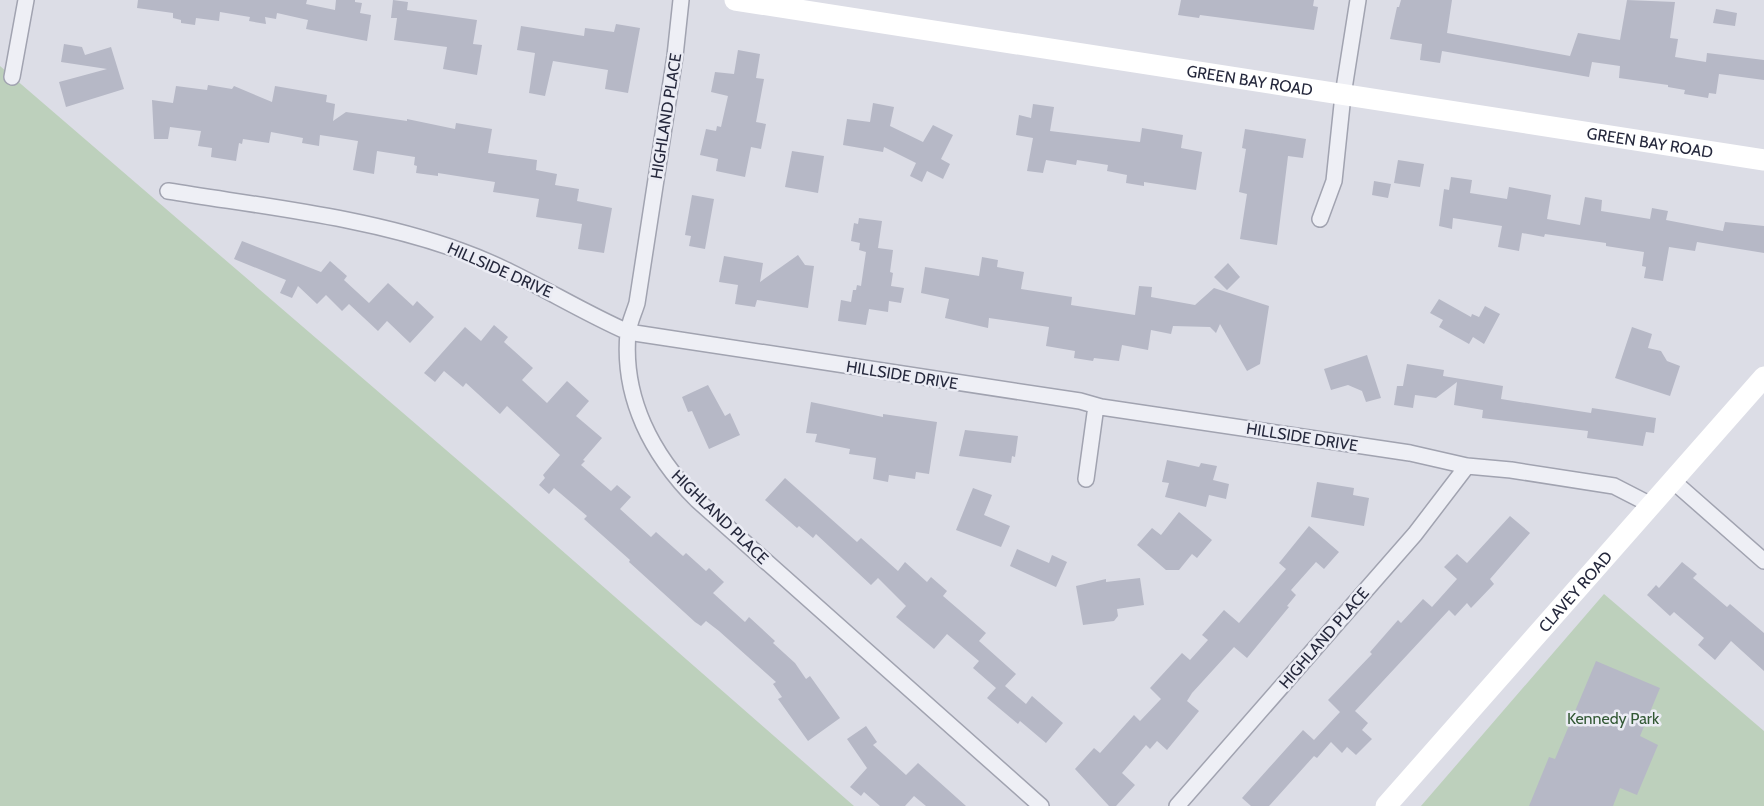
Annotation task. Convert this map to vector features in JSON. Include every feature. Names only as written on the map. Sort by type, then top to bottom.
[{"type":"main road","name":"GREEN BAY ROAD","points":[[735,0],[1764,160]]},
{"type":"main road","name":"CLAVEY ROAD","points":[[1386,806],[1764,377]]},
{"type":"street","points":[[12,77],[26,0]]},
{"type":"street","name":"HIGHLAND PLACE","points":[[681,0],[675,56],[637,303],[628,332],[630,379],[637,407],[650,440],[676,478],[1041,806]]},
{"type":"street","points":[[1320,219],[1334,181],[1343,95],[1358,0]]},
{"type":"street","name":"HILLSIDE DRIVE","points":[[168,190],[359,222],[415,236],[462,251],[543,286],[590,315],[628,332],[1096,406],[1410,453],[1468,466],[1511,470],[1614,486],[1652,505]]},
{"type":"street","points":[[1086,479],[1096,406]]},
{"type":"street","name":"HIGHLAND PLACE","points":[[1177,806],[1415,534],[1468,466]]},
{"type":"street","points":[[1673,481],[1764,561]]},
{"type":"green space","points":[[0,66],[503,499],[854,806],[0,806]]},
{"type":"green space","name":"Kennedy Park","points":[[1604,594],[1764,731],[1764,806],[1421,806]]},
{"type":"building","points":[[138,0],[307,0],[306,4],[335,10],[336,0],[355,0],[355,2],[362,3],[360,13],[371,15],[367,41],[306,29],[308,20],[277,13],[276,19],[265,17],[266,24],[249,21],[250,17],[220,12],[219,21],[196,18],[195,25],[181,23],[181,20],[173,18],[173,13],[137,8]]},
{"type":"building","points":[[393,0],[408,2],[407,10],[477,20],[473,44],[482,45],[477,75],[443,69],[447,47],[394,40],[397,18],[391,18]]},
{"type":"building","points":[[1181,0],[1314,0],[1313,6],[1318,7],[1314,30],[1200,15],[1199,18],[1178,15]]},
{"type":"building","points":[[1401,0],[1452,0],[1447,33],[1570,56],[1578,33],[1620,40],[1627,0],[1675,2],[1670,38],[1678,39],[1675,57],[1706,62],[1707,53],[1764,60],[1764,80],[1719,74],[1716,94],[1709,93],[1708,98],[1684,94],[1685,90],[1668,87],[1668,85],[1619,78],[1620,66],[1592,62],[1589,77],[1442,51],[1440,63],[1420,60],[1422,44],[1390,39],[1397,7],[1399,7]]},
{"type":"building","points":[[1716,9],[1737,13],[1735,26],[1713,23]]},
{"type":"building","points":[[616,24],[640,28],[628,93],[605,89],[608,70],[553,61],[545,96],[529,93],[535,53],[517,50],[521,26],[584,36],[585,28],[614,32]]},
{"type":"building","points":[[64,44],[82,47],[85,55],[111,47],[124,89],[66,107],[59,82],[107,69],[61,62]]},
{"type":"building","points":[[738,50],[760,54],[756,78],[764,79],[756,122],[766,124],[761,149],[751,147],[745,177],[716,171],[718,159],[700,155],[706,129],[716,131],[717,126],[721,127],[728,96],[711,92],[715,72],[734,74]]},
{"type":"building","points":[[208,85],[232,89],[234,86],[272,102],[275,86],[327,95],[326,102],[335,104],[333,121],[346,112],[407,121],[407,119],[455,129],[456,123],[492,129],[488,153],[537,160],[536,170],[557,174],[555,185],[579,189],[577,201],[612,208],[604,253],[578,249],[582,224],[536,217],[539,199],[493,192],[495,182],[438,173],[438,176],[416,173],[415,157],[377,151],[374,174],[353,170],[358,141],[320,135],[319,146],[302,143],[303,138],[271,132],[269,143],[243,139],[242,144],[239,143],[236,161],[211,157],[212,148],[198,146],[201,131],[170,127],[168,139],[154,139],[152,100],[173,103],[176,86],[207,90]]},
{"type":"building","points":[[873,103],[894,107],[890,126],[923,142],[933,125],[953,135],[941,159],[950,164],[943,179],[927,171],[922,182],[910,176],[916,163],[884,147],[883,152],[843,145],[847,119],[870,122]]},
{"type":"building","points":[[1033,104],[1054,107],[1050,131],[1140,142],[1142,128],[1183,135],[1181,148],[1202,152],[1196,190],[1144,182],[1144,186],[1126,183],[1127,175],[1107,171],[1108,165],[1077,160],[1076,165],[1046,160],[1043,173],[1027,171],[1033,138],[1016,135],[1019,115],[1031,118]]},
{"type":"building","points":[[1245,129],[1306,139],[1303,158],[1288,156],[1277,245],[1240,239],[1247,194],[1239,192],[1246,149],[1242,148]]},
{"type":"building","points":[[792,151],[824,156],[818,193],[785,187]]},
{"type":"building","points":[[1398,160],[1424,164],[1420,187],[1394,183]]},
{"type":"building","points":[[1451,177],[1472,180],[1470,193],[1507,199],[1509,187],[1551,195],[1547,219],[1580,225],[1585,197],[1602,200],[1601,211],[1650,219],[1652,208],[1668,211],[1666,220],[1723,231],[1725,222],[1764,226],[1764,253],[1697,242],[1695,251],[1669,247],[1663,281],[1644,278],[1646,267],[1642,266],[1644,252],[1606,246],[1606,243],[1545,234],[1544,237],[1522,233],[1519,251],[1498,247],[1502,226],[1453,218],[1452,229],[1439,226],[1444,189],[1449,190]]},
{"type":"building","points":[[1374,181],[1391,184],[1388,198],[1372,195]]},
{"type":"building","points":[[692,195],[714,199],[705,249],[689,246],[691,236],[685,235]]},
{"type":"building","points":[[859,218],[882,221],[878,248],[893,250],[890,272],[893,273],[891,286],[904,288],[901,303],[889,301],[888,312],[869,309],[866,325],[838,321],[841,300],[851,302],[853,290],[856,290],[857,285],[861,286],[866,252],[859,250],[860,243],[851,241],[854,223],[858,224]]},
{"type":"building","points":[[242,241],[321,272],[330,261],[347,276],[344,280],[369,303],[388,283],[413,306],[417,301],[434,317],[410,343],[387,321],[378,331],[349,304],[342,311],[326,295],[317,304],[298,286],[292,298],[280,293],[286,280],[234,259]]},
{"type":"building","points":[[798,255],[805,265],[814,266],[808,308],[757,300],[755,307],[735,304],[738,285],[719,282],[724,256],[763,263],[760,282]]},
{"type":"building","points":[[982,257],[998,260],[997,267],[1024,272],[1021,289],[1072,297],[1071,305],[1135,315],[1139,286],[1152,287],[1151,297],[1195,305],[1214,288],[1269,306],[1260,364],[1247,371],[1220,324],[1216,333],[1210,327],[1173,326],[1171,334],[1151,330],[1148,350],[1122,345],[1119,361],[1094,358],[1093,361],[1074,358],[1075,351],[1046,346],[1049,327],[989,318],[988,328],[945,318],[949,299],[921,293],[925,267],[979,276]]},
{"type":"building","points":[[1228,263],[1240,277],[1227,290],[1214,277]]},
{"type":"building","points":[[1439,299],[1471,317],[1472,314],[1479,317],[1485,306],[1500,314],[1484,344],[1473,337],[1469,344],[1439,327],[1443,320],[1430,313]]},
{"type":"building","points":[[494,325],[508,337],[504,342],[533,368],[522,380],[547,403],[567,381],[589,401],[576,416],[602,438],[581,465],[611,491],[617,485],[631,497],[620,509],[651,537],[656,532],[683,556],[686,553],[706,571],[709,568],[724,582],[713,593],[745,622],[749,617],[775,641],[773,643],[795,663],[806,679],[810,676],[840,718],[808,741],[778,699],[782,697],[773,684],[776,682],[706,621],[701,626],[695,622],[584,519],[587,516],[554,488],[549,494],[539,485],[545,478],[543,475],[560,455],[507,406],[500,414],[466,383],[463,387],[444,371],[435,382],[424,373],[465,327],[481,341]]},
{"type":"building","points":[[1632,327],[1652,334],[1648,348],[1661,351],[1667,361],[1680,366],[1670,396],[1615,378]]},
{"type":"building","points":[[1367,355],[1381,398],[1366,402],[1362,391],[1348,385],[1331,390],[1324,369]]},
{"type":"building","points":[[1407,364],[1444,370],[1443,376],[1503,386],[1501,399],[1591,413],[1592,408],[1656,418],[1654,433],[1646,432],[1643,446],[1587,438],[1588,431],[1482,418],[1483,410],[1454,405],[1457,382],[1436,398],[1415,395],[1413,408],[1394,405],[1397,386],[1403,386]]},
{"type":"building","points":[[708,385],[725,416],[730,413],[740,435],[709,449],[692,411],[688,412],[682,397]]},
{"type":"building","points":[[811,402],[883,417],[883,414],[937,422],[929,474],[916,472],[915,479],[889,475],[888,482],[873,479],[876,458],[849,454],[850,449],[815,442],[817,434],[806,433]]},
{"type":"building","points":[[965,430],[1018,436],[1015,457],[1012,456],[1011,463],[959,456]]},
{"type":"building","points":[[1167,460],[1199,467],[1201,463],[1217,466],[1213,480],[1229,484],[1226,499],[1209,495],[1206,507],[1165,497],[1169,483],[1162,482]]},
{"type":"building","points":[[785,478],[857,542],[861,538],[898,571],[905,562],[927,582],[931,577],[947,591],[943,596],[986,633],[979,641],[1016,674],[1005,686],[1026,704],[1032,696],[1063,723],[1046,743],[1020,721],[1018,724],[987,698],[996,688],[973,668],[979,661],[947,634],[934,649],[896,617],[906,606],[878,578],[871,585],[816,534],[813,538],[799,526],[797,528],[765,500]]},
{"type":"building","points":[[1317,482],[1354,488],[1353,495],[1369,498],[1364,526],[1311,517]]},
{"type":"building","points":[[973,488],[992,495],[984,515],[1010,526],[1001,547],[956,530]]},
{"type":"building","points":[[1179,512],[1212,540],[1197,558],[1192,554],[1179,570],[1166,570],[1137,545],[1152,528],[1161,535]]},
{"type":"building","points":[[1510,516],[1530,533],[1490,579],[1494,584],[1471,608],[1467,603],[1455,616],[1449,610],[1355,711],[1368,723],[1362,730],[1372,739],[1356,755],[1347,747],[1342,753],[1331,742],[1317,758],[1314,756],[1269,806],[1251,806],[1242,798],[1303,730],[1314,740],[1340,712],[1328,700],[1372,654],[1370,652],[1398,620],[1401,623],[1423,599],[1432,607],[1457,579],[1444,567],[1457,554],[1467,563]]},
{"type":"building","points":[[1309,526],[1339,552],[1324,569],[1316,562],[1291,590],[1296,595],[1287,606],[1289,607],[1247,658],[1234,647],[1192,693],[1187,701],[1199,711],[1167,750],[1157,741],[1150,749],[1146,745],[1122,773],[1135,785],[1116,806],[1109,806],[1075,769],[1094,748],[1100,753],[1134,715],[1140,721],[1161,699],[1150,688],[1182,653],[1190,660],[1208,640],[1202,635],[1224,610],[1239,623],[1286,569],[1279,563]]},
{"type":"building","points":[[1017,549],[1049,563],[1052,555],[1067,562],[1056,587],[1010,566]]},
{"type":"building","points":[[1682,562],[1697,574],[1693,578],[1727,607],[1730,604],[1764,633],[1764,671],[1731,641],[1715,660],[1698,645],[1704,638],[1674,612],[1670,616],[1647,595],[1656,585],[1659,588]]},
{"type":"building","points":[[1140,578],[1144,605],[1117,609],[1118,616],[1114,621],[1083,625],[1076,586],[1106,579],[1106,582]]},
{"type":"building","points":[[1596,661],[1660,688],[1640,736],[1658,745],[1637,795],[1620,788],[1613,806],[1529,806],[1549,757],[1555,759]]},
{"type":"building","points":[[866,726],[877,742],[873,745],[906,775],[918,763],[966,806],[926,806],[914,796],[905,806],[880,806],[864,792],[861,796],[850,787],[867,768],[847,739]]}]
